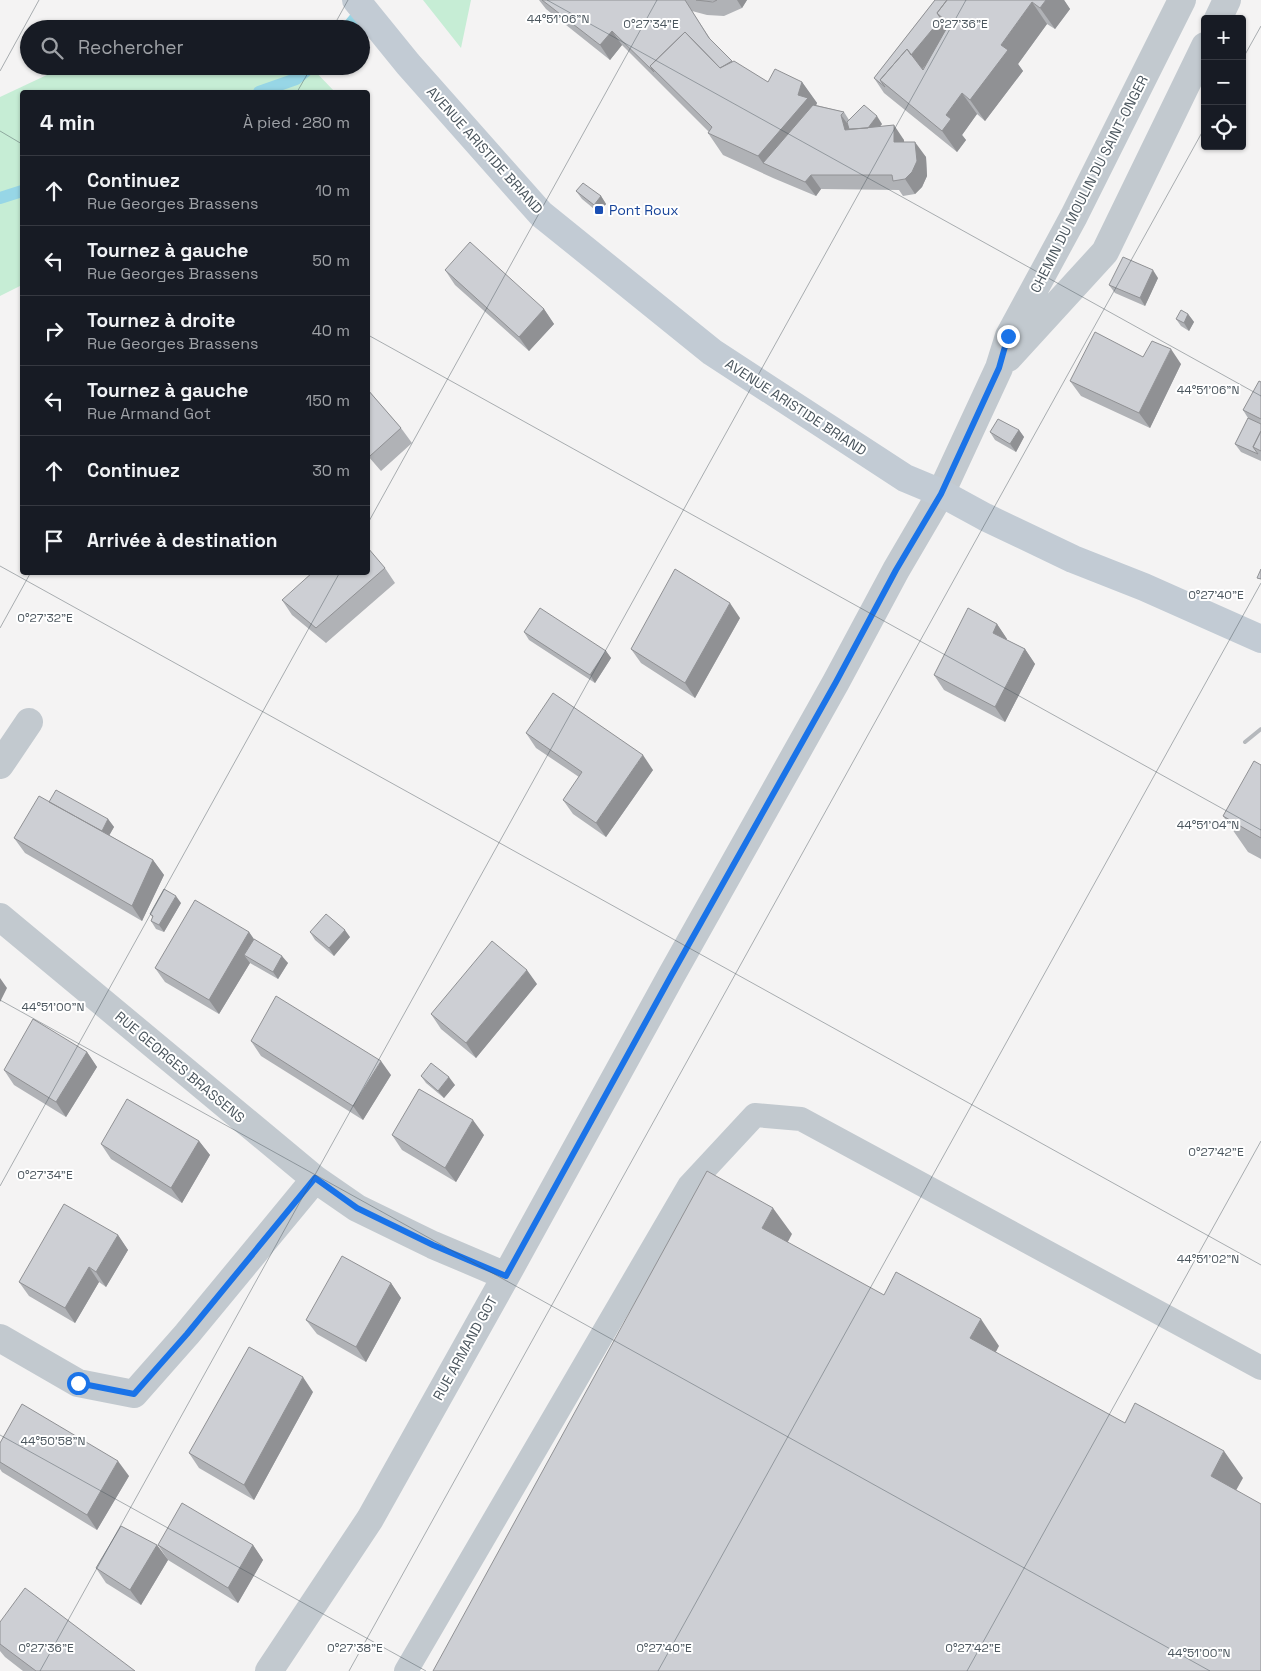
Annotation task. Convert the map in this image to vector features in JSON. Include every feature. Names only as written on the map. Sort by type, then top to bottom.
[{"type":"main road","name":"AVENUE ARISTIDE BRIAND","points":[[356,0],[408,64],[541,214],[705,346],[905,478],[1073,559],[1144,586],[1261,639]]},
{"type":"street","name":"CHEMIN DU MOULIN DU SAINT-ONGER","points":[[941,494],[999,368],[1008,336],[1074,216],[1182,0]]},
{"type":"street","points":[[1220,15],[1227,0]]},
{"type":"street","name":"CHEMIN DU MOULIN DU SAINT-ONGER","points":[[999,368],[1105,252],[1201,54]]},
{"type":"street","name":"RUE ARMAND GOT","points":[[269,1671],[370,1519],[836,682],[896,570],[941,494]]},
{"type":"street","points":[[0,765],[30,722]]},
{"type":"street","name":"RUE GEORGES BRASSENS","points":[[0,918],[315,1178],[357,1208],[433,1245],[506,1276]]},
{"type":"street","points":[[0,1338],[78,1383],[134,1394],[187,1334],[315,1178]]},
{"type":"lane","points":[[406,1671],[689,1186],[755,1115],[802,1119],[1259,1364]]},
{"type":"green space","points":[[423,0],[471,0],[461,48]]},
{"type":"green space","points":[[47,75],[319,75],[333,90],[20,90],[20,286],[0,296],[0,97]]},
{"type":"building","points":[[542,0],[685,0],[709,38],[732,61],[720,68],[685,32],[650,66],[654,72],[612,31],[600,45]]},
{"type":"building","points":[[696,0],[717,0],[713,2]]},
{"type":"building","points":[[935,0],[947,0],[937,13],[941,19],[911,55],[907,49],[880,80],[885,87],[874,78]]},
{"type":"building","points":[[947,0],[1046,0],[1040,8],[1032,2],[1001,45],[1008,50],[970,100],[962,93],[946,115],[951,119],[942,131],[880,80],[907,49],[923,70],[949,24],[937,13]]},
{"type":"building","points":[[685,32],[720,68],[734,61],[768,82],[775,69],[802,82],[798,95],[808,98],[758,156],[708,133],[712,127],[650,66]]},
{"type":"building","points":[[813,105],[844,112],[841,115],[845,130],[894,125],[894,142],[915,142],[917,161],[912,172],[905,179],[893,181],[892,175],[811,175],[805,182],[763,163]]},
{"type":"building","points":[[864,105],[877,116],[868,128],[849,129],[847,122]]},
{"type":"building","points":[[583,183],[601,196],[594,205],[576,191]]},
{"type":"building","points":[[470,242],[544,309],[519,337],[445,270]]},
{"type":"building","points":[[1123,257],[1153,270],[1140,298],[1109,285]]},
{"type":"building","points":[[1181,310],[1188,314],[1184,323],[1176,319]]},
{"type":"building","points":[[1095,332],[1143,357],[1152,341],[1171,349],[1139,413],[1070,381]]},
{"type":"building","points":[[1259,381],[1261,382],[1261,419],[1243,410]]},
{"type":"building","points":[[370,392],[401,428],[370,456]]},
{"type":"building","points":[[1248,418],[1261,424],[1261,431],[1253,447],[1258,454],[1235,444]]},
{"type":"building","points":[[998,419],[1019,430],[1010,444],[990,432]]},
{"type":"building","points":[[1261,431],[1261,451],[1253,447]]},
{"type":"building","points":[[370,550],[385,568],[316,628],[282,600],[310,575],[370,575]]},
{"type":"building","points":[[675,569],[730,603],[685,683],[631,649]]},
{"type":"building","points":[[1261,569],[1261,579],[1257,578]]},
{"type":"building","points":[[540,608],[606,651],[590,675],[524,632]]},
{"type":"building","points":[[968,608],[997,624],[993,633],[1025,649],[995,707],[934,675]]},
{"type":"building","points":[[553,693],[643,755],[596,823],[563,800],[582,772],[526,733]]},
{"type":"building","points":[[1254,761],[1261,765],[1261,838],[1223,816]]},
{"type":"building","points":[[56,790],[108,819],[102,831],[49,802]]},
{"type":"building","points":[[39,796],[153,860],[132,906],[14,838]]},
{"type":"building","points":[[164,889],[176,896],[159,925],[151,921],[153,916],[150,914]]},
{"type":"building","points":[[195,900],[249,932],[209,1000],[155,968]]},
{"type":"building","points":[[326,914],[345,930],[329,948],[310,932]]},
{"type":"building","points":[[254,939],[282,956],[273,972],[244,955]]},
{"type":"building","points":[[492,941],[527,970],[466,1043],[431,1014]]},
{"type":"building","points":[[276,996],[381,1061],[353,1106],[251,1041]]},
{"type":"building","points":[[33,1019],[87,1052],[56,1102],[4,1070]]},
{"type":"building","points":[[431,1063],[449,1077],[438,1091],[421,1076]]},
{"type":"building","points":[[419,1089],[473,1120],[445,1168],[392,1135]]},
{"type":"building","points":[[127,1099],[199,1141],[171,1188],[101,1144]]},
{"type":"building","points":[[707,1171],[773,1208],[762,1228],[884,1295],[896,1272],[981,1319],[970,1338],[1125,1423],[1135,1403],[1224,1451],[1211,1476],[1261,1504],[1261,1671],[433,1671]]},
{"type":"building","points":[[64,1204],[118,1235],[96,1272],[89,1267],[65,1308],[19,1282]]},
{"type":"building","points":[[342,1256],[391,1283],[356,1347],[306,1320]]},
{"type":"building","points":[[249,1347],[303,1377],[244,1485],[189,1453]]},
{"type":"building","points":[[22,1404],[118,1461],[87,1515],[0,1462],[0,1443]]},
{"type":"building","points":[[182,1503],[253,1545],[228,1588],[158,1545]]},
{"type":"building","points":[[121,1526],[157,1545],[130,1590],[96,1568]]},
{"type":"building","points":[[25,1588],[135,1671],[36,1671],[0,1644],[0,1622]]},
{"type":"waterway","points":[[353,20],[365,6]]},
{"type":"waterway","points":[[265,90],[296,79],[301,75]]},
{"type":"waterway","points":[[0,198],[20,192]]},
{"type":"railway","points":[[1245,742],[1261,729]]},
{"type":"place","name":"Pont Roux","points":[[599,210]]},
{"type":"route","points":[[78,1383],[134,1394],[187,1334],[315,1178],[357,1208],[433,1245],[506,1276],[836,682],[896,570],[941,494],[999,368],[1008,336]]}]
